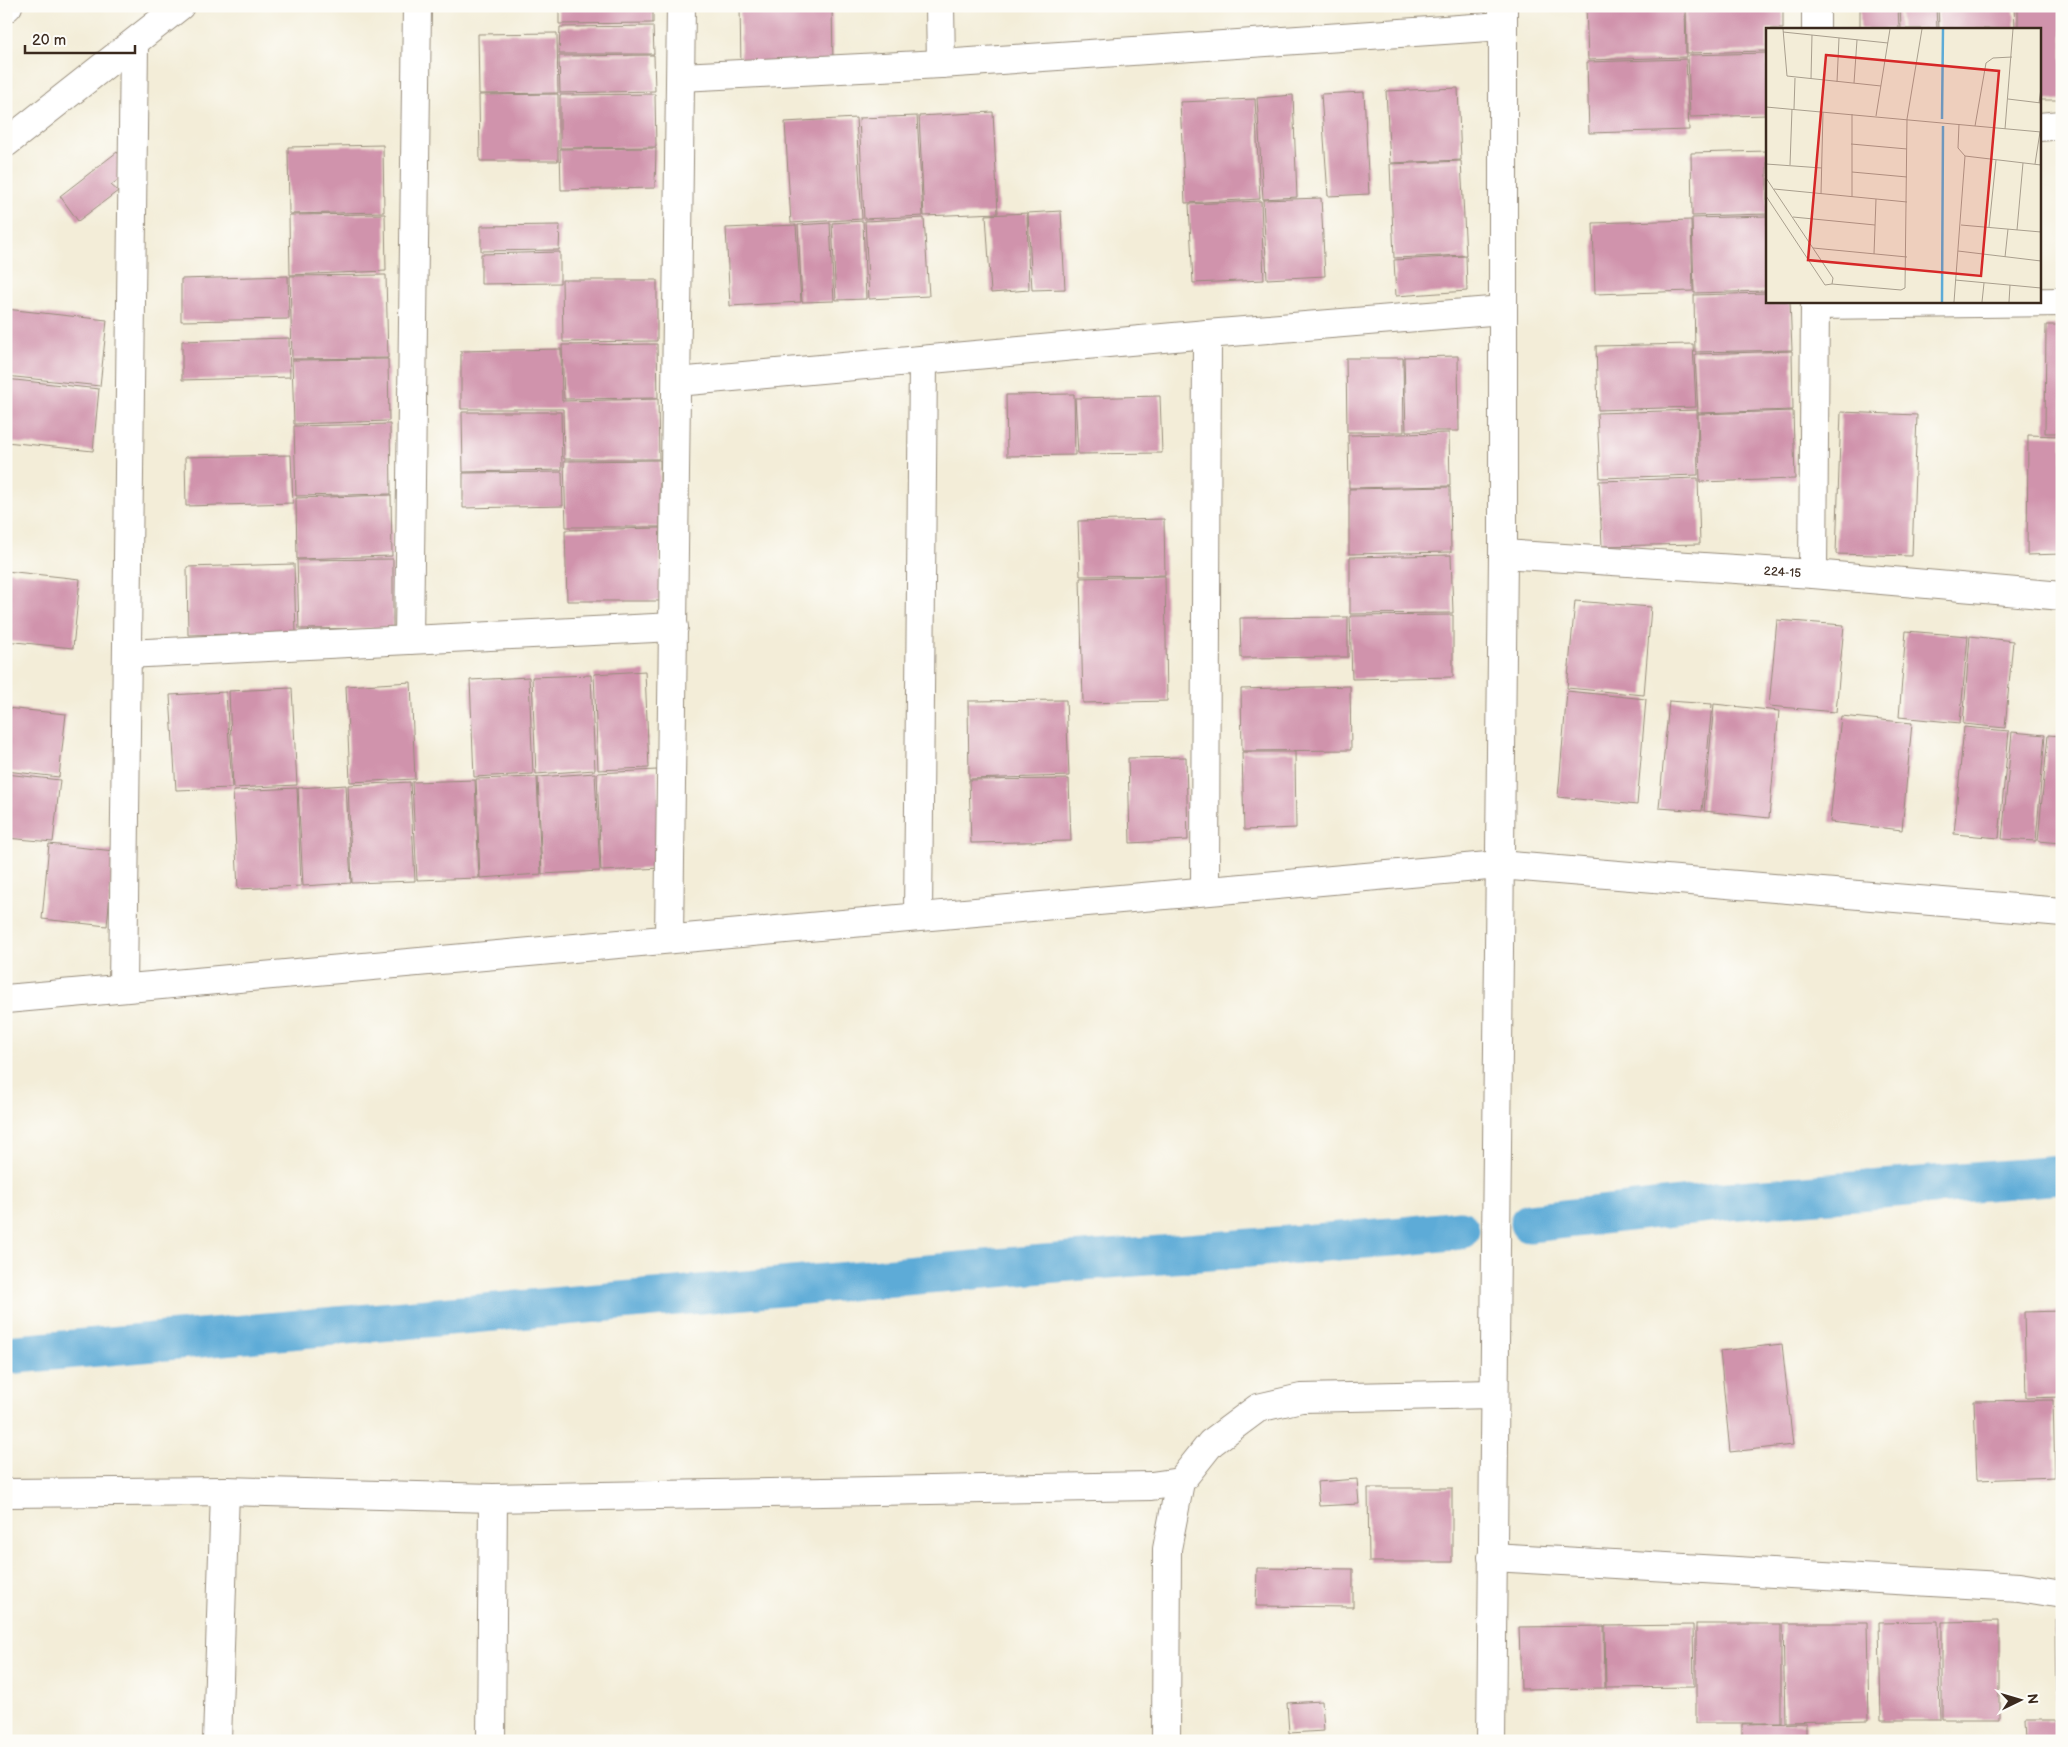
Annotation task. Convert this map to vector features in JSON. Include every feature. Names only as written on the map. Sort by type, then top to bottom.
[{"type":"street","points":[[6,143],[180,6]]},
{"type":"street","points":[[409,640],[418,6]]},
{"type":"street","points":[[670,938],[681,6]]},
{"type":"street","points":[[940,6],[941,64]]},
{"type":"street","points":[[1816,6],[1816,28]]},
{"type":"street","points":[[681,77],[941,64],[1503,16],[1503,554],[1491,1741]]},
{"type":"street","points":[[123,988],[134,44]]},
{"type":"street","points":[[2040,126],[2062,126]]},
{"type":"street","points":[[1813,574],[1815,303],[2062,302]]},
{"type":"street","points":[[677,382],[1207,334],[1503,310]]},
{"type":"street","points":[[1205,890],[1207,334]]},
{"type":"street","points":[[918,916],[923,360]]},
{"type":"street","name":"224-15","points":[[1503,554],[1813,574],[2062,596]]},
{"type":"street","points":[[127,654],[674,627]]},
{"type":"street","points":[[6,999],[1500,864],[2062,912]]},
{"type":"street","points":[[1166,1741],[1167,1549],[1180,1482],[1211,1444],[1258,1408],[1301,1398],[1494,1394]]},
{"type":"street","points":[[6,1492],[225,1492],[493,1498],[1141,1486],[1180,1482]]},
{"type":"street","points":[[217,1741],[225,1492]]},
{"type":"street","points":[[491,1741],[493,1498]]},
{"type":"street","points":[[1492,1557],[2019,1587],[2062,1594]]},
{"type":"building","points":[[559,6],[653,6],[653,23],[559,24]]},
{"type":"building","points":[[740,6],[832,6],[833,64],[741,67]]},
{"type":"building","points":[[1586,6],[1685,6],[1686,57],[1588,60]]},
{"type":"building","points":[[1686,6],[1783,6],[1783,28],[1766,28],[1766,51],[1687,53]]},
{"type":"building","points":[[1860,6],[1898,6],[1899,28],[1860,28]]},
{"type":"building","points":[[1900,6],[1936,6],[1937,28],[1901,28]]},
{"type":"building","points":[[1938,6],[2014,6],[2015,28],[1939,28]]},
{"type":"building","points":[[2018,6],[2062,6],[2062,100],[2040,100],[2040,28],[2018,28]]},
{"type":"building","points":[[653,26],[654,54],[559,54],[560,27]]},
{"type":"building","points":[[557,33],[558,93],[479,94],[478,34]]},
{"type":"building","points":[[1766,53],[1766,115],[1690,117],[1688,55]]},
{"type":"building","points":[[654,55],[655,91],[560,93],[559,56]]},
{"type":"building","points":[[1686,59],[1689,130],[1589,133],[1587,62]]},
{"type":"building","points":[[1458,88],[1461,160],[1390,163],[1386,91]]},
{"type":"building","points":[[1364,92],[1369,194],[1328,196],[1321,94]]},
{"type":"building","points":[[558,94],[558,161],[480,161],[479,95]]},
{"type":"building","points":[[655,94],[656,147],[560,148],[560,95]]},
{"type":"building","points":[[1293,95],[1297,197],[1263,199],[1257,98]]},
{"type":"building","points":[[1255,99],[1260,199],[1185,203],[1180,102]]},
{"type":"building","points":[[993,112],[998,213],[924,216],[919,116]]},
{"type":"building","points":[[917,116],[923,216],[864,219],[859,118]]},
{"type":"building","points":[[856,118],[862,219],[791,223],[785,122]]},
{"type":"building","points":[[383,145],[384,212],[289,214],[288,147]]},
{"type":"building","points":[[656,148],[655,188],[561,190],[560,149]]},
{"type":"building","points":[[1766,151],[1766,214],[1692,216],[1691,153]]},
{"type":"building","points":[[117,152],[131,171],[111,185],[118,191],[78,221],[60,196]]},
{"type":"building","points":[[1461,161],[1466,255],[1394,258],[1390,164]]},
{"type":"building","points":[[1321,198],[1325,276],[1267,279],[1263,200]]},
{"type":"building","points":[[1261,201],[1264,280],[1193,283],[1189,204]]},
{"type":"building","points":[[1061,211],[1065,289],[1032,290],[1028,213]]},
{"type":"building","points":[[1027,213],[1029,290],[991,293],[986,215]]},
{"type":"building","points":[[385,214],[386,271],[290,275],[289,215]]},
{"type":"building","points":[[1766,216],[1766,291],[1694,293],[1692,218]]},
{"type":"building","points":[[924,218],[929,296],[869,299],[865,221]]},
{"type":"building","points":[[1691,220],[1693,291],[1595,294],[1593,223]]},
{"type":"building","points":[[863,221],[866,299],[836,300],[832,223]]},
{"type":"building","points":[[830,223],[834,301],[802,302],[798,225]]},
{"type":"building","points":[[560,225],[559,250],[481,251],[481,226]]},
{"type":"building","points":[[796,225],[801,302],[730,306],[726,228]]},
{"type":"building","points":[[560,252],[560,283],[481,284],[481,254]]},
{"type":"building","points":[[1466,256],[1467,291],[1396,296],[1394,260]]},
{"type":"building","points":[[386,275],[388,358],[292,359],[290,276]]},
{"type":"building","points":[[288,276],[289,319],[181,321],[181,279]]},
{"type":"building","points":[[562,280],[657,280],[657,341],[563,342]]},
{"type":"building","points":[[1766,293],[1766,302],[1790,302],[1792,350],[1695,352],[1694,295]]},
{"type":"building","points":[[6,309],[107,320],[100,386],[6,376]]},
{"type":"building","points":[[2046,325],[2062,325],[2062,433],[2045,433]]},
{"type":"building","points":[[289,338],[290,377],[182,380],[182,341]]},
{"type":"building","points":[[657,344],[658,398],[564,399],[562,345]]},
{"type":"building","points":[[1693,344],[1696,407],[1598,410],[1596,346]]},
{"type":"building","points":[[561,349],[562,401],[658,399],[659,459],[564,459],[563,409],[461,409],[461,351]]},
{"type":"building","points":[[1792,351],[1793,410],[1698,413],[1695,354]]},
{"type":"building","points":[[1458,356],[1459,431],[1406,431],[1404,357]]},
{"type":"building","points":[[1346,358],[1403,358],[1404,432],[1347,432]]},
{"type":"building","points":[[388,359],[389,421],[294,424],[292,360]]},
{"type":"building","points":[[6,379],[99,389],[93,451],[6,442]]},
{"type":"building","points":[[1074,394],[1075,455],[1007,456],[1006,395]]},
{"type":"building","points":[[1160,396],[1162,453],[1078,454],[1075,398]]},
{"type":"building","points":[[1697,410],[1698,475],[1600,478],[1597,413]]},
{"type":"building","points":[[1793,411],[1795,479],[1700,482],[1698,414]]},
{"type":"building","points":[[462,412],[561,412],[562,470],[463,472]]},
{"type":"building","points":[[1841,412],[1917,415],[1912,556],[1836,554]]},
{"type":"building","points":[[390,424],[391,494],[296,496],[294,426]]},
{"type":"building","points":[[1449,433],[1450,486],[1349,488],[1348,435]]},
{"type":"building","points":[[2028,435],[2062,436],[2062,554],[2027,555]]},
{"type":"building","points":[[291,455],[293,503],[186,506],[185,457]]},
{"type":"building","points":[[660,460],[660,527],[566,527],[564,461]]},
{"type":"building","points":[[562,472],[563,506],[463,508],[463,473]]},
{"type":"building","points":[[1698,478],[1700,544],[1602,546],[1599,481]]},
{"type":"building","points":[[1450,487],[1451,552],[1349,554],[1349,489]]},
{"type":"building","points":[[391,495],[392,556],[297,559],[296,498]]},
{"type":"building","points":[[1164,519],[1165,575],[1080,576],[1078,521]]},
{"type":"building","points":[[660,528],[661,601],[567,601],[565,530]]},
{"type":"building","points":[[1451,555],[1453,613],[1350,614],[1350,557]]},
{"type":"building","points":[[393,559],[393,628],[299,629],[297,560]]},
{"type":"building","points":[[294,564],[296,633],[188,635],[187,567]]},
{"type":"building","points":[[6,571],[80,579],[73,648],[6,641]]},
{"type":"building","points":[[1165,576],[1167,701],[1083,703],[1080,578]]},
{"type":"building","points":[[1575,601],[1651,607],[1644,695],[1567,688]]},
{"type":"building","points":[[1453,615],[1453,677],[1352,679],[1350,616]]},
{"type":"building","points":[[1348,617],[1348,657],[1241,658],[1240,618]]},
{"type":"building","points":[[1777,620],[1844,625],[1836,712],[1769,706]]},
{"type":"building","points":[[1906,631],[1968,636],[1960,723],[1899,717]]},
{"type":"building","points":[[1970,636],[2013,641],[2005,728],[1963,724]]},
{"type":"building","points":[[645,671],[649,768],[598,770],[594,674]]},
{"type":"building","points":[[591,675],[595,770],[536,774],[532,677]]},
{"type":"building","points":[[529,677],[533,774],[474,777],[470,680]]},
{"type":"building","points":[[411,682],[415,779],[350,782],[346,686]]},
{"type":"building","points":[[1350,686],[1351,750],[1242,751],[1241,689]]},
{"type":"building","points":[[292,688],[297,785],[233,788],[229,691]]},
{"type":"building","points":[[1567,691],[1646,699],[1637,805],[1558,797]]},
{"type":"building","points":[[226,692],[232,788],[176,790],[170,695]]},
{"type":"building","points":[[1066,700],[1069,776],[969,779],[968,701]]},
{"type":"building","points":[[1669,701],[1712,704],[1702,811],[1659,808]]},
{"type":"building","points":[[1714,704],[1779,711],[1769,818],[1704,811]]},
{"type":"building","points":[[6,708],[66,714],[59,777],[6,771]]},
{"type":"building","points":[[1841,716],[1912,723],[1902,830],[1830,822]]},
{"type":"building","points":[[1964,727],[2009,731],[1999,838],[1954,834]]},
{"type":"building","points":[[2012,732],[2045,735],[2036,841],[2002,839]]},
{"type":"building","points":[[2048,735],[2062,736],[2062,843],[2038,841]]},
{"type":"building","points":[[1242,752],[1295,752],[1296,828],[1244,830]]},
{"type":"building","points":[[1186,757],[1188,840],[1130,843],[1128,758]]},
{"type":"building","points":[[657,770],[662,868],[601,871],[597,773]]},
{"type":"building","points":[[595,773],[600,871],[542,874],[538,777]]},
{"type":"building","points":[[6,774],[60,780],[53,842],[6,838]]},
{"type":"building","points":[[537,777],[541,874],[480,878],[476,779]]},
{"type":"building","points":[[1069,779],[1071,841],[971,843],[969,780]]},
{"type":"building","points":[[475,780],[479,878],[417,880],[412,782]]},
{"type":"building","points":[[410,782],[415,881],[352,883],[348,785]]},
{"type":"building","points":[[346,785],[351,883],[303,886],[298,788]]},
{"type":"building","points":[[297,788],[301,886],[238,889],[233,791]]},
{"type":"building","points":[[49,844],[114,851],[107,926],[42,919]]},
{"type":"building","points":[[2062,1311],[2062,1397],[2026,1398],[2024,1312]]},
{"type":"building","points":[[1782,1344],[1793,1445],[1730,1452],[1720,1351]]},
{"type":"building","points":[[2053,1400],[2055,1477],[1977,1480],[1974,1401]]},
{"type":"building","points":[[1357,1479],[1359,1504],[1319,1506],[1317,1482]]},
{"type":"building","points":[[1368,1488],[1452,1488],[1452,1562],[1369,1562]]},
{"type":"building","points":[[1257,1568],[1353,1569],[1353,1607],[1256,1606]]},
{"type":"building","points":[[2056,1620],[2062,1620],[2062,1719],[2057,1719]]},
{"type":"building","points":[[1938,1621],[1940,1720],[1881,1720],[1879,1622]]},
{"type":"building","points":[[1999,1621],[1999,1719],[1942,1719],[1942,1622]]},
{"type":"building","points":[[1783,1623],[1867,1623],[1869,1720],[1785,1722]]},
{"type":"building","points":[[1696,1624],[1781,1624],[1781,1723],[1696,1723]]},
{"type":"building","points":[[1693,1625],[1694,1687],[1606,1688],[1605,1626]]},
{"type":"building","points":[[1604,1626],[1605,1688],[1521,1689],[1519,1627]]},
{"type":"building","points":[[1322,1701],[1324,1731],[1289,1733],[1287,1703]]},
{"type":"building","points":[[2024,1720],[2062,1720],[2062,1741],[2025,1741]]},
{"type":"building","points":[[1806,1723],[1806,1741],[1742,1741],[1742,1724]]},
{"type":"waterway","points":[[1529,1223],[1727,1201],[2062,1175]]},
{"type":"waterway","points":[[6,1355],[1019,1266],[1460,1230]]}]
